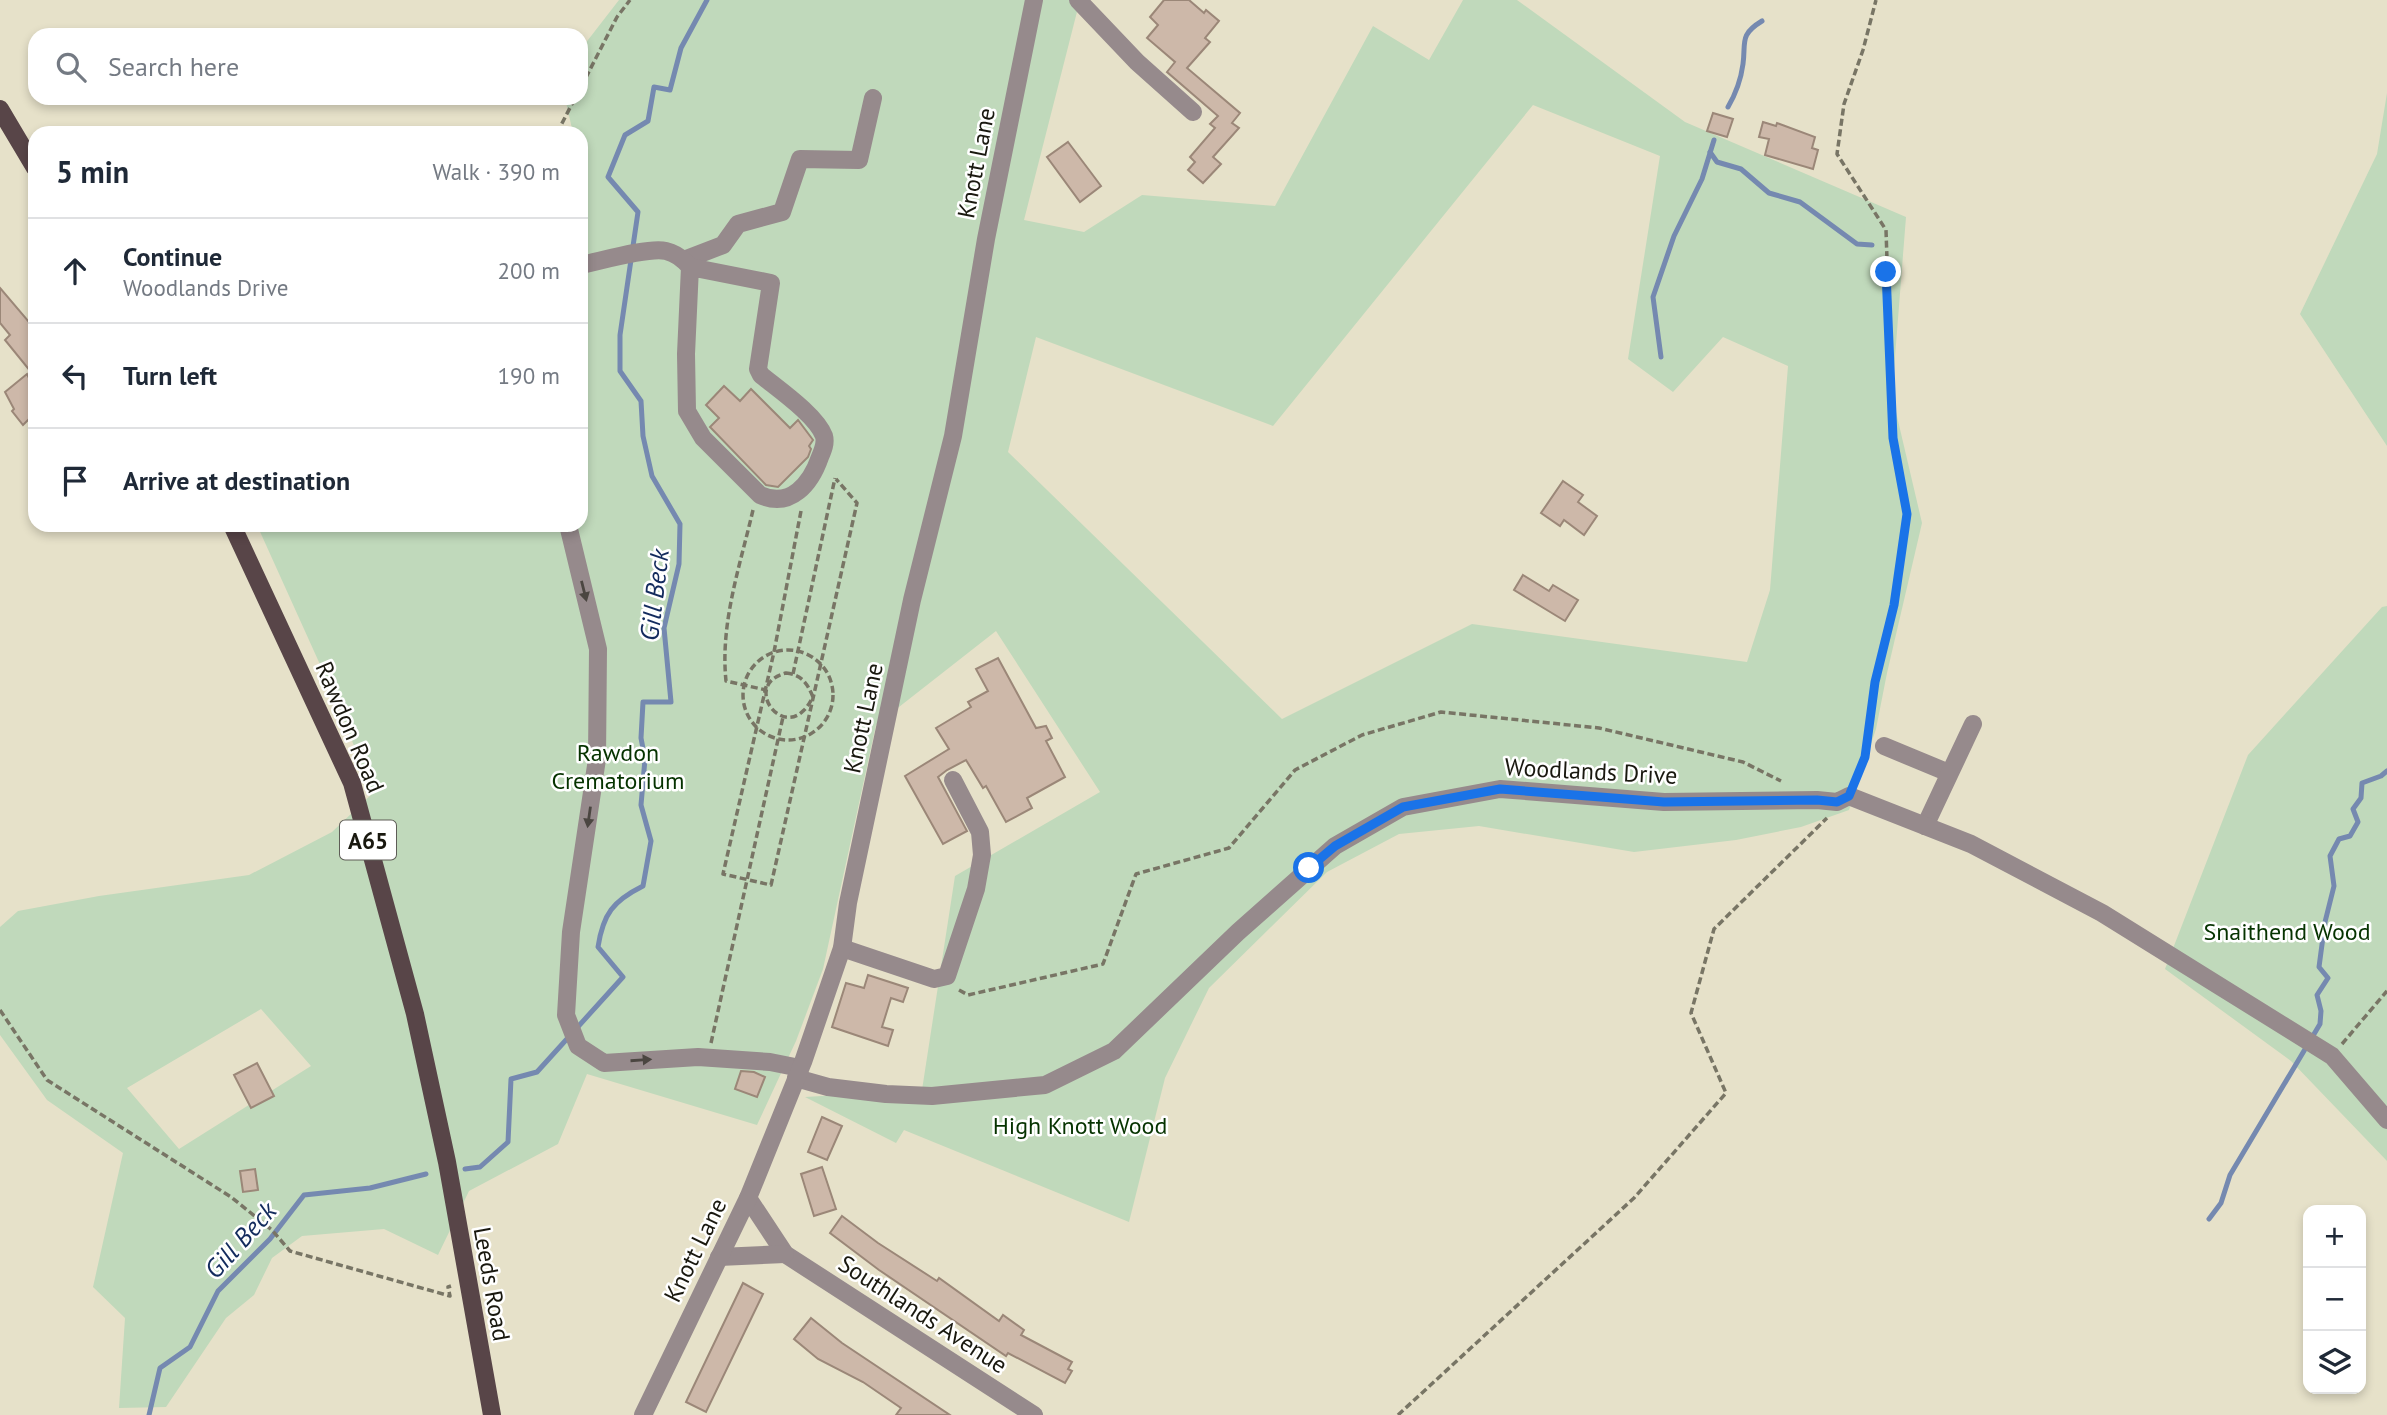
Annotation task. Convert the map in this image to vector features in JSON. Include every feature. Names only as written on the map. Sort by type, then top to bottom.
[{"type":"main road","points":[[0,109],[28,157]]},
{"type":"main road","name":"Rawdon Road","points":[[235,532],[352,783],[415,1014],[447,1162]]},
{"type":"main road","name":"Leeds Road","points":[[447,1162],[492,1415]]},
{"type":"street","name":"Knott Lane","points":[[647,1414],[748,1198],[798,1073],[842,948],[848,903],[912,600],[953,436],[986,239],[1034,0]]},
{"type":"street","points":[[1078,0],[1138,62],[1193,112]]},
{"type":"street","points":[[687,264],[723,245],[738,224],[782,212],[800,159],[859,160],[873,99]]},
{"type":"street","points":[[588,264],[644,252],[666,251],[687,264],[771,283],[758,369],[761,375],[802,408],[823,433],[825,440],[817,467],[807,484],[796,494],[770,500],[757,492],[703,438],[687,411],[687,264]]},
{"type":"street","name":"Woodlands Drive","points":[[570,532],[598,649],[597,759],[571,932],[566,1015],[578,1046],[604,1063],[707,1058],[770,1062],[828,1087],[886,1094],[932,1096],[1045,1085],[1114,1051],[1238,932],[1335,846],[1403,807],[1500,789],[1664,802],[1837,802],[1849,796],[1970,844],[2102,914],[2326,1053],[2387,1120]]},
{"type":"street","points":[[1924,826],[1973,724]]},
{"type":"street","points":[[1884,746],[1949,773]]},
{"type":"street","points":[[842,948],[934,979],[947,976],[976,889],[982,855],[980,832],[953,780]]},
{"type":"street","name":"Southlands Avenue","points":[[748,1198],[785,1254],[1034,1415]]},
{"type":"street","points":[[719,1257],[785,1254]]},
{"type":"path","points":[[588,73],[617,17],[630,0]]},
{"type":"path","points":[[1398,1415],[1634,1198],[1726,1093],[1691,1013],[1714,929],[1849,796],[1865,757],[1875,682],[1894,605],[1907,514],[1893,438],[1886,230],[1838,154],[1844,104],[1863,50],[1876,0]]},
{"type":"path","points":[[561,126],[571,105]]},
{"type":"path","points":[[807,484],[774,652],[723,874],[771,885],[857,503],[836,478],[817,467]]},
{"type":"path","points":[[793,674],[836,478]]},
{"type":"path","points":[[757,492],[724,639],[726,681],[765,690]]},
{"type":"path","points":[[793,650],[807,654],[820,663],[829,675],[833,690],[832,705],[822,724],[804,737],[790,740],[762,732],[745,709],[744,686],[752,668],[763,657],[774,652],[793,650]]},
{"type":"path","points":[[786,673],[793,674],[806,682],[813,697],[798,715],[783,717],[768,704],[765,690],[774,678],[786,673]]},
{"type":"path","points":[[707,1058],[783,717]]},
{"type":"path","points":[[2326,1053],[2387,991]]},
{"type":"path","points":[[0,1010],[47,1080],[231,1197],[272,1230],[290,1251],[450,1296],[448,1287]]},
{"type":"green space","points":[[619,0],[1080,0],[1024,220],[1084,232],[1142,195],[1275,206],[1373,26],[1429,60],[1463,0],[1517,0],[1685,122],[1906,217],[1892,395],[1922,523],[1876,729],[1849,810],[1801,827],[1736,840],[1634,852],[1479,826],[1399,834],[1327,872],[1209,988],[1165,1078],[1129,1222],[904,1130],[896,1143],[805,1097],[922,1090],[955,876],[1100,792],[996,631],[876,725],[823,969],[796,1041],[757,1125],[587,1074],[558,1144],[469,1191],[438,1255],[384,1229],[302,1236],[272,1258],[254,1295],[226,1318],[166,1407],[119,1408],[125,1318],[93,1287],[123,1153],[47,1100],[0,1035],[0,927],[18,911],[99,896],[249,875],[332,832],[373,793],[332,691],[260,532],[588,532],[588,126],[571,126],[567,105],[588,105],[588,40]],"holes":[[[1533,105],[1660,156],[1628,359],[1673,392],[1723,337],[1788,366],[1770,590],[1747,662],[1472,624],[1282,719],[1008,452],[1036,337],[1273,426]],[[261,1009],[311,1066],[179,1149],[127,1088]]]},
{"type":"green space","points":[[2387,93],[2387,446],[2300,314],[2377,154]]},
{"type":"green space","name":"Snaithend Wood","points":[[2387,606],[2387,1161],[2291,1061],[2165,969],[2248,755],[2382,607]]},
{"type":"building","points":[[1164,0],[1189,0],[1219,21],[1205,38],[1210,42],[1187,68],[1240,113],[1232,123],[1239,128],[1213,157],[1221,164],[1203,183],[1188,170],[1195,162],[1190,157],[1215,128],[1210,124],[1218,116],[1167,72],[1175,62],[1147,38],[1158,25],[1150,17]]},
{"type":"building","points":[[1713,113],[1733,119],[1727,137],[1707,131]]},
{"type":"building","points":[[1763,122],[1776,126],[1777,123],[1815,137],[1812,148],[1818,150],[1813,169],[1765,155],[1769,139],[1759,137]]},
{"type":"building","points":[[1068,142],[1101,186],[1080,202],[1047,157]]},
{"type":"building","points":[[0,288],[28,321],[28,368],[5,340],[10,335],[0,323]]},
{"type":"building","points":[[27,374],[28,420],[23,425],[12,411],[14,409],[5,392]]},
{"type":"building","points":[[724,386],[740,401],[751,389],[790,428],[798,420],[813,440],[809,446],[811,449],[808,457],[778,487],[766,485],[710,427],[719,418],[706,405]]},
{"type":"building","points":[[1563,481],[1583,495],[1578,502],[1597,516],[1584,535],[1564,520],[1560,526],[1541,513]]},
{"type":"building","points":[[1523,575],[1549,591],[1553,585],[1578,600],[1565,621],[1514,590]]},
{"type":"building","points":[[998,658],[1036,728],[1046,726],[1052,738],[1046,741],[1065,777],[1027,798],[1032,808],[1006,822],[986,786],[983,788],[966,760],[947,770],[938,777],[967,831],[943,844],[905,776],[949,749],[936,728],[971,707],[968,702],[988,691],[976,669]]},
{"type":"building","points":[[868,975],[908,988],[903,1002],[891,998],[882,1027],[893,1030],[888,1046],[832,1027],[846,983],[864,988]]},
{"type":"building","points":[[257,1063],[274,1096],[251,1108],[234,1075]]},
{"type":"building","points":[[741,1071],[754,1072],[765,1077],[757,1097],[735,1089]]},
{"type":"building","points":[[822,1117],[842,1126],[827,1160],[808,1152]]},
{"type":"building","points":[[822,1167],[836,1209],[814,1216],[801,1174]]},
{"type":"building","points":[[255,1169],[258,1190],[243,1192],[240,1171]]},
{"type":"building","points":[[842,1216],[878,1243],[937,1281],[939,1278],[999,1321],[1003,1315],[1024,1330],[1021,1335],[1072,1362],[1068,1369],[1072,1371],[1065,1383],[1008,1353],[1006,1356],[879,1270],[830,1233]]},
{"type":"building","points":[[743,1283],[763,1294],[706,1412],[686,1402]]},
{"type":"building","points":[[811,1318],[842,1343],[950,1415],[896,1415],[901,1408],[863,1382],[818,1359],[794,1339]]},
{"type":"waterway","name":"Gill Beck","points":[[465,1169],[480,1167],[508,1142],[511,1079],[537,1072],[623,977],[598,947],[600,936],[607,917],[617,903],[643,886],[651,841],[641,805],[645,759],[641,738],[643,702],[671,702],[664,628],[679,564],[680,524],[652,476],[643,436],[641,401],[620,371],[620,335],[638,212],[608,177],[625,135],[648,121],[654,87],[670,90],[681,48],[707,0]]},
{"type":"waterway","points":[[1728,107],[1741,75],[1747,35],[1762,21]]},
{"type":"waterway","points":[[1661,357],[1653,297],[1674,236],[1702,179],[1714,140]]},
{"type":"waterway","points":[[1710,152],[1717,162],[1741,169],[1769,193],[1800,202],[1857,244],[1872,245]]},
{"type":"waterway","points":[[2209,1219],[2221,1203],[2230,1175],[2320,1024],[2321,1011],[2317,995],[2328,978],[2319,967],[2325,922],[2334,886],[2330,856],[2339,839],[2350,836],[2358,822],[2353,809],[2361,798],[2362,783],[2387,771]]},
{"type":"waterway","name":"Gill Beck","points":[[149,1415],[160,1368],[190,1347],[218,1291],[270,1239],[304,1195],[370,1188],[426,1174]]},
{"type":"route","points":[[1309,868],[1335,846],[1403,807],[1500,789],[1664,802],[1837,802],[1849,796],[1865,757],[1875,682],[1894,605],[1907,514],[1893,438],[1886,272]]},
{"type":"park label","name":"Rawdon Crematorium","points":[[618,766]]},
{"type":"park label","name":"High Knott Wood","points":[[1080,1125]]}]
